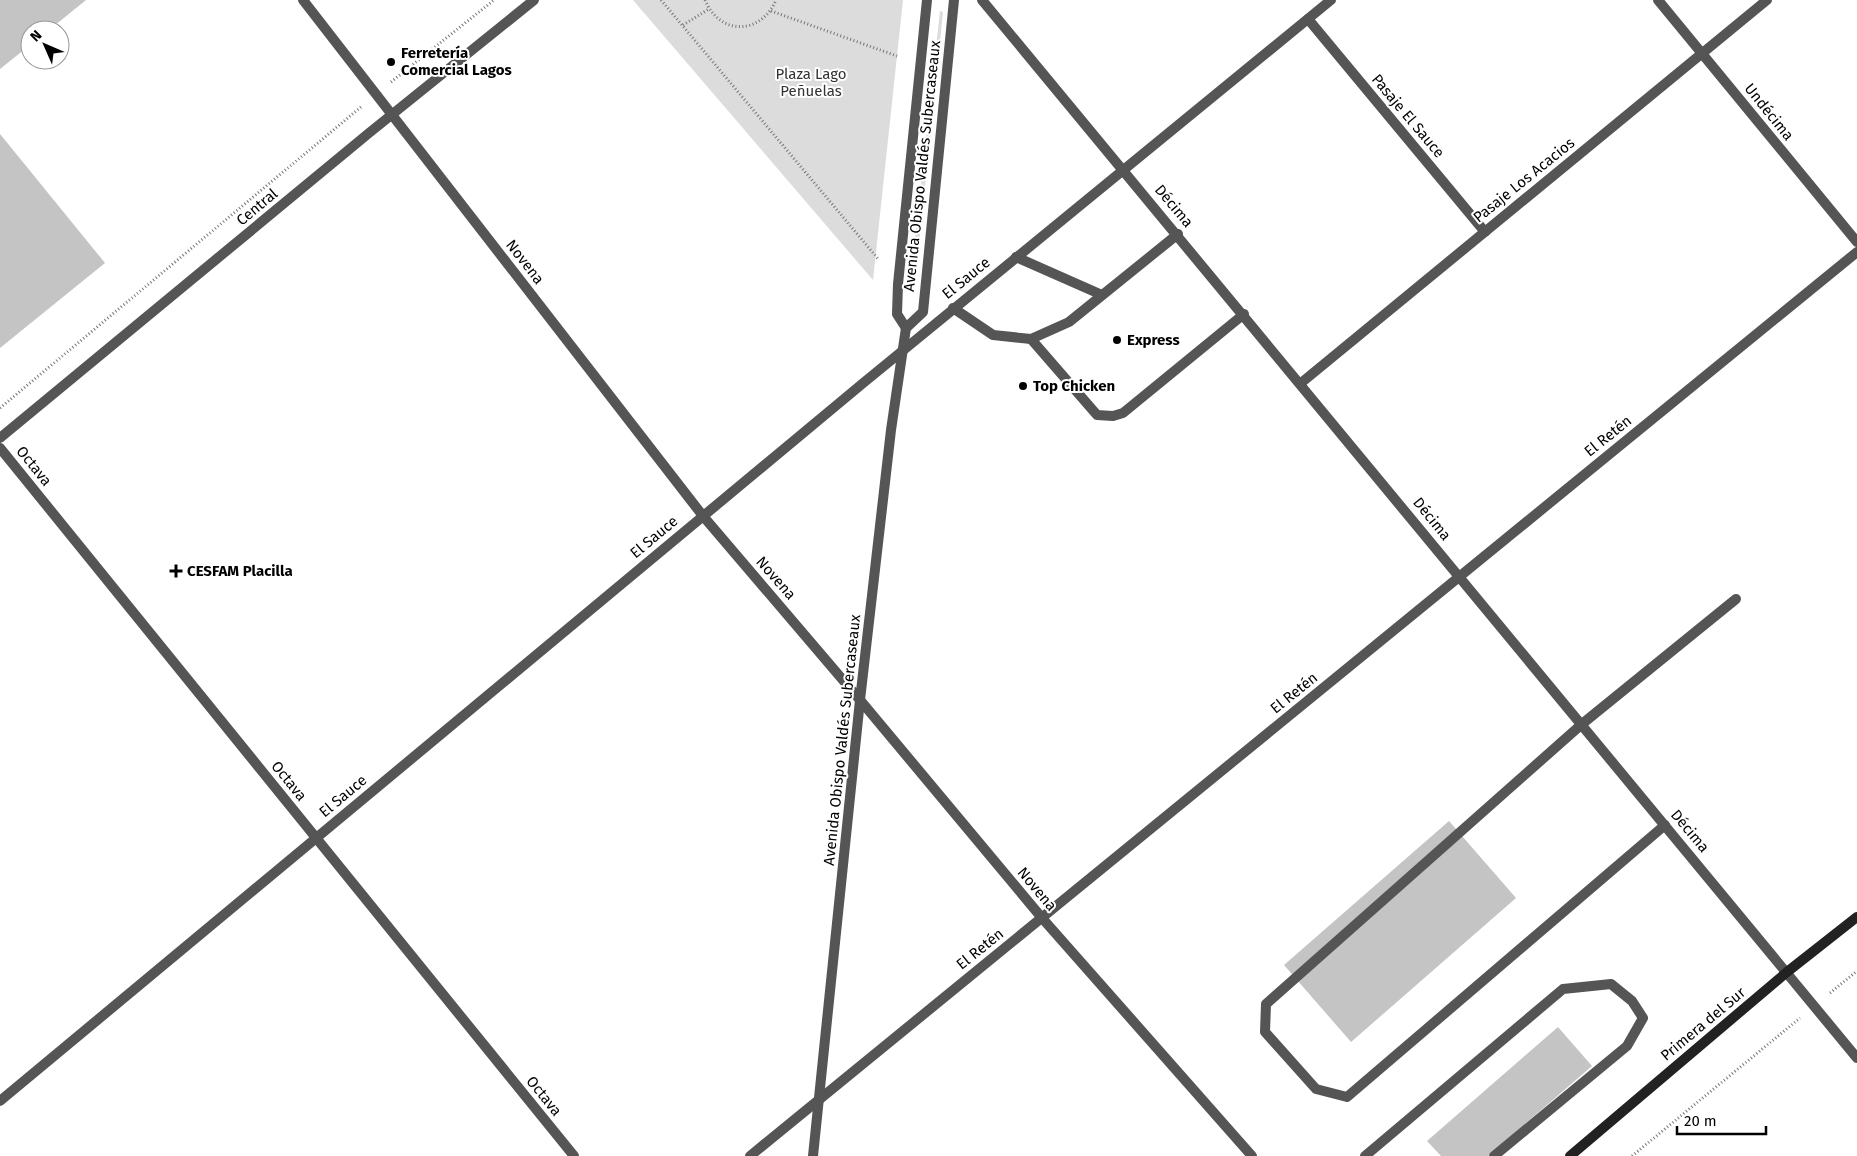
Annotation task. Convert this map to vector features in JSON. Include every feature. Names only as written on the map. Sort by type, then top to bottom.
[{"type":"main road","name":"Primera del Sur","points":[[1570,1156],[1787,972],[1857,917]]},
{"type":"street","name":"Novena","points":[[303,0],[703,516],[1042,918],[1252,1156]]},
{"type":"street","name":"Central","points":[[0,438],[392,114],[534,0]]},
{"type":"street","name":"Avenida Obispo Valdés Subercaseaux","points":[[906,328],[897,314],[898,284],[927,0]]},
{"type":"street","name":"Avenida Obispo Valdés Subercaseaux","points":[[813,1156],[860,700],[902,351],[906,328],[923,312],[954,0]]},
{"type":"street","name":"Décima","points":[[982,0],[1178,234],[1857,1058]]},
{"type":"street","name":"El Sauce","points":[[0,1100],[953,308],[1331,0]]},
{"type":"street","name":"Undécima","points":[[1658,0],[1857,242]]},
{"type":"street","name":"Pasaje Los Acacios","points":[[1301,383],[1767,0]]},
{"type":"street","name":"Pasaje El Sauce","points":[[1308,19],[1485,232]]},
{"type":"street","points":[[953,308],[993,335],[1030,339],[1069,322],[1178,234]]},
{"type":"street","name":"El Retén","points":[[750,1156],[1857,252]]},
{"type":"street","points":[[1016,257],[1102,295]]},
{"type":"street","points":[[1030,339],[1097,415],[1113,416],[1123,413],[1244,314]]},
{"type":"street","name":"Octava","points":[[0,448],[574,1156]]},
{"type":"street","points":[[1665,825],[1347,1097],[1316,1089],[1265,1032],[1266,1004],[1582,724],[1736,599]]},
{"type":"street","points":[[1365,1156],[1564,989],[1611,984],[1632,1001],[1643,1018],[1627,1046],[1494,1156]]},
{"type":"path","points":[[0,408],[376,94],[494,0]]},
{"type":"path","points":[[661,0],[898,284]]},
{"type":"path","points":[[706,0],[709,9],[722,22],[740,27],[752,25],[762,20],[771,11],[776,0]]},
{"type":"path","points":[[682,24],[709,9]]},
{"type":"path","points":[[771,11],[897,56]]},
{"type":"path","points":[[1632,1156],[1857,971]]},
{"type":"green space","name":"Plaza Lago Peñuelas","points":[[633,0],[903,0],[873,280]]},
{"type":"green space","points":[[940,11],[943,12],[916,274],[913,277],[911,275]]},
{"type":"building","points":[[0,0],[86,0],[61,20],[20,20],[20,53],[0,69]]},
{"type":"building","points":[[0,134],[105,263],[0,348]]},
{"type":"building","points":[[1449,821],[1516,898],[1351,1042],[1284,965]]},
{"type":"building","points":[[1558,1027],[1592,1066],[1488,1156],[1441,1156],[1427,1141]]},
{"type":"place","name":"Ferretería Comercial Lagos","points":[[391,62]]},
{"type":"place","name":"Express","points":[[1117,340]]},
{"type":"place","name":"Top Chicken","points":[[1023,386]]},
{"type":"place","name":"CESFAM Placilla","points":[[176,571]]}]
